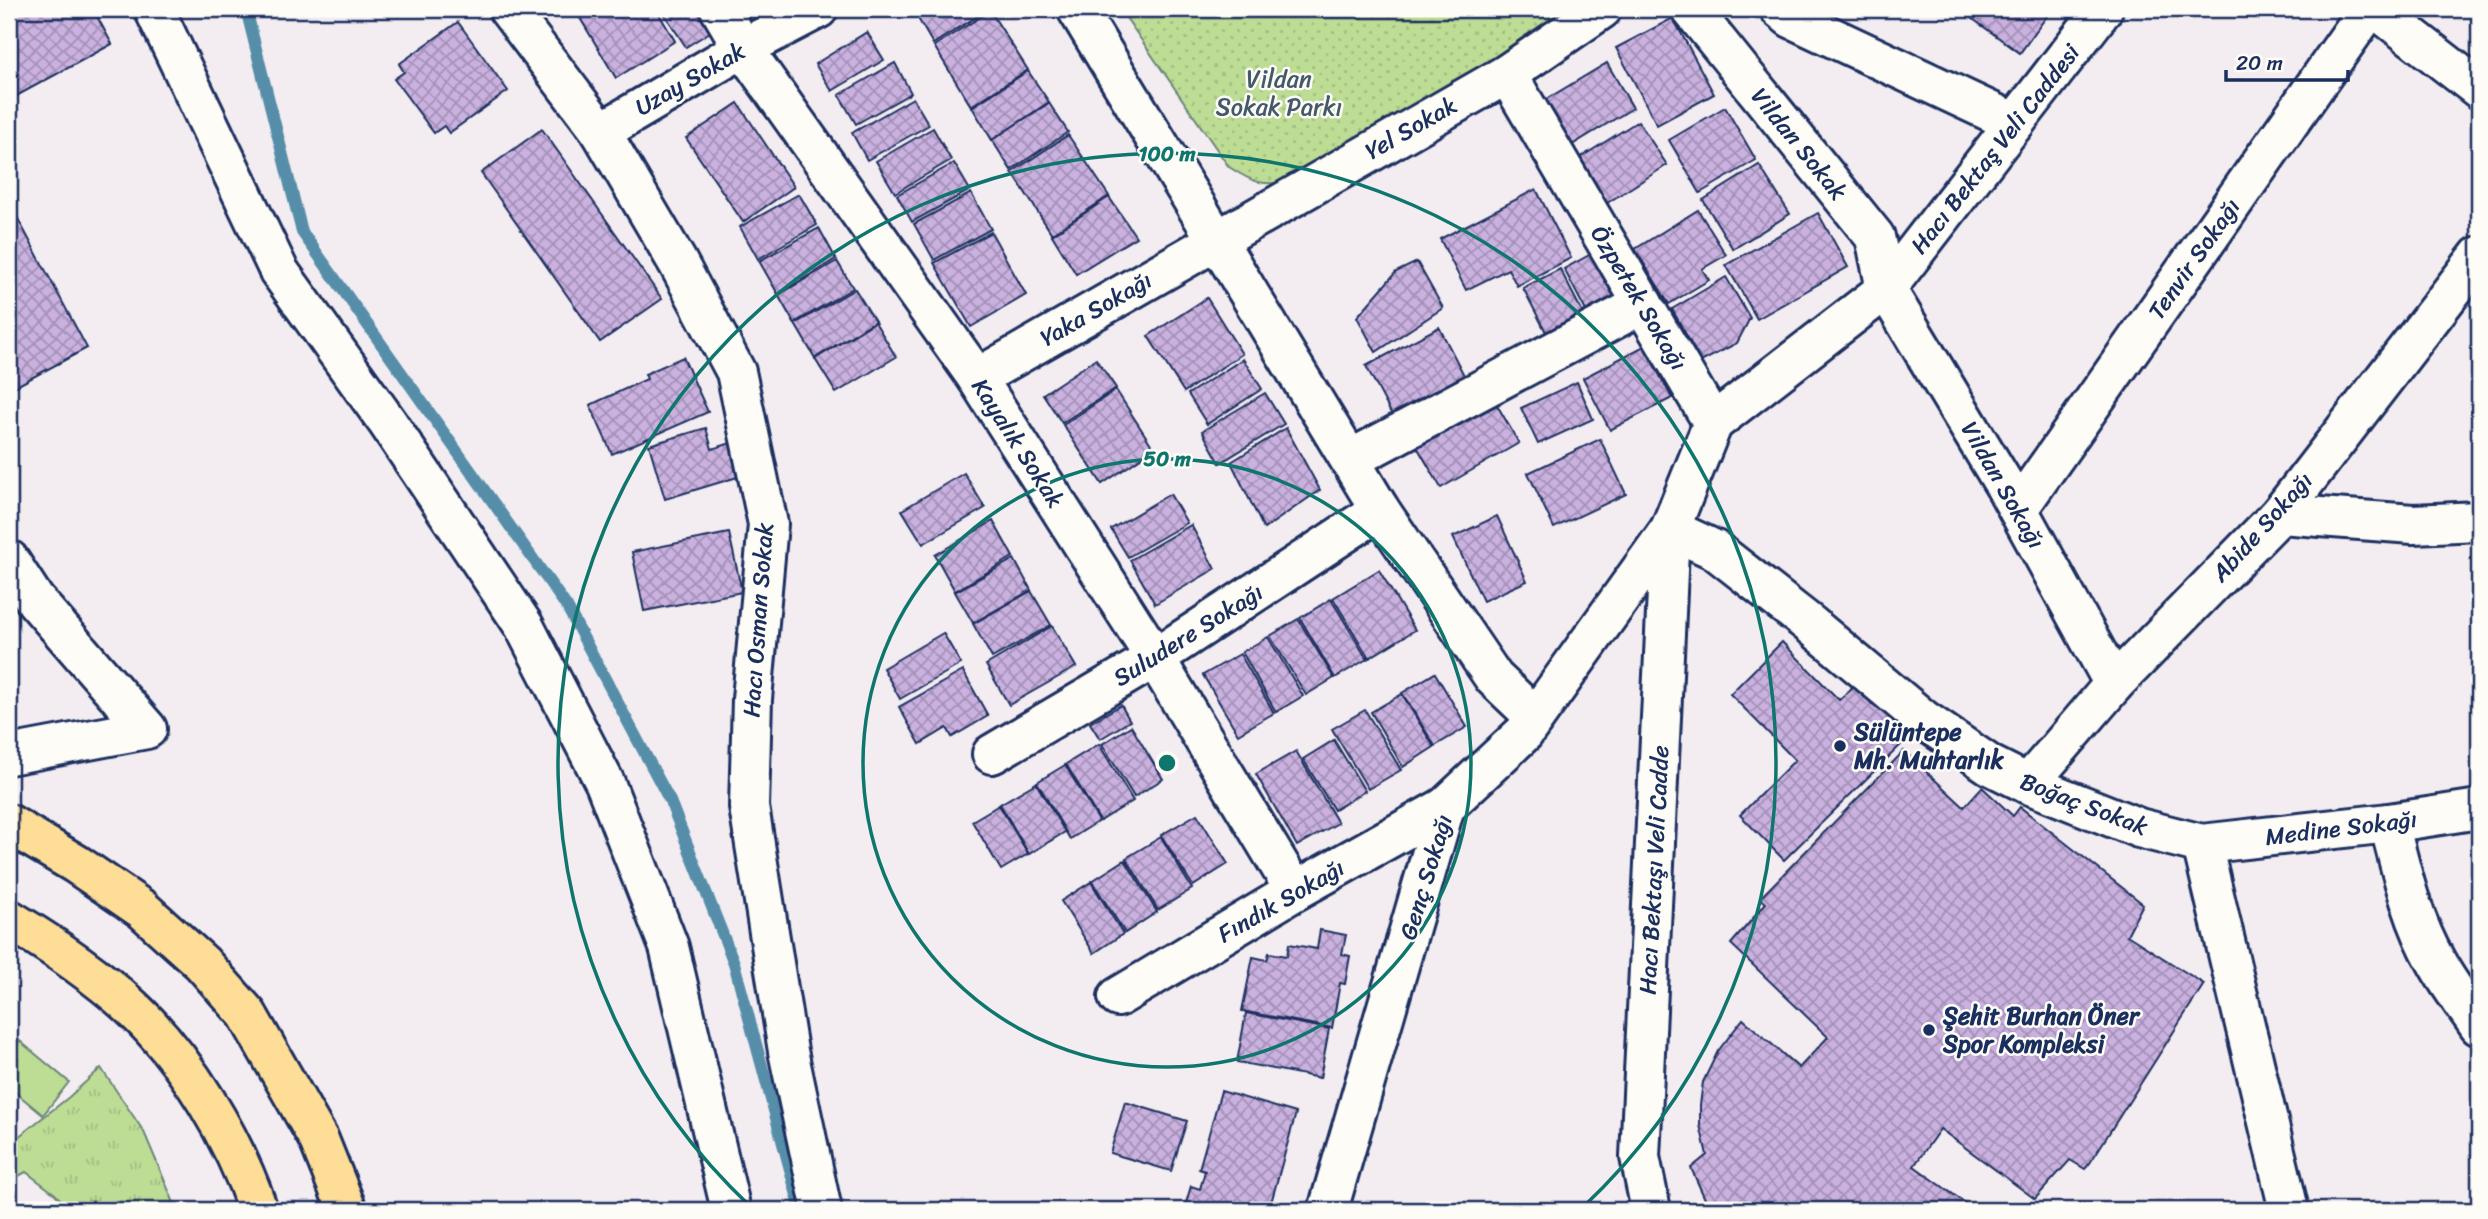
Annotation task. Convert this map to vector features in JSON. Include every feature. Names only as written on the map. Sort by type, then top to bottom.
[{"type":"main road","points":[[9,824],[76,864],[142,909],[202,963],[247,1014],[320,1140],[347,1210]]},
{"type":"main road","points":[[9,919],[91,973],[132,1009],[163,1044],[186,1072],[236,1153],[258,1210]]},
{"type":"street","points":[[154,9],[279,271],[388,423],[524,626],[605,783],[669,947],[732,1210]]},
{"type":"street","name":"Hacı Osman Sokak","points":[[508,9],[601,132],[678,263],[736,372],[768,524],[752,699],[749,807],[788,1051],[822,1210]]},
{"type":"street","name":"Kayalık Sokak","points":[[720,9],[743,48],[976,378],[1155,658],[1295,891]]},
{"type":"street","name":"Uzay Sokak","points":[[601,132],[743,48],[818,9]]},
{"type":"street","points":[[1077,9],[1380,510],[1494,678],[1535,717]]},
{"type":"street","name":"Yel Sokak","points":[[1216,240],[1507,74],[1602,9]]},
{"type":"street","points":[[1780,9],[1791,18],[2015,123]]},
{"type":"street","name":"Hacı Bektaş Veli Caddesi","points":[[1713,423],[1886,289],[2103,9]]},
{"type":"street","name":"Tenvir Sokağı","points":[[2018,509],[2369,9]]},
{"type":"street","points":[[2376,9],[2479,89]]},
{"type":"street","name":"Vildan Sokak","points":[[1705,14],[1875,237],[1886,289]]},
{"type":"street","name":"Özpetek Sokağı","points":[[1507,74],[1713,423]]},
{"type":"street","name":"Yaka Sokağı","points":[[976,378],[1216,240]]},
{"type":"street","name":"Abide Sokağı","points":[[2028,784],[2114,684],[2280,514],[2479,256]]},
{"type":"street","name":"Vildan Sokağı","points":[[1886,289],[2018,509],[2114,684]]},
{"type":"street","points":[[1351,459],[1643,304]]},
{"type":"street","points":[[1670,528],[1713,423]]},
{"type":"street","name":"Suludere Sokağı","points":[[992,754],[1155,658],[1380,510]]},
{"type":"street","points":[[2280,514],[2413,524],[2479,521]]},
{"type":"street","name":"Genç Sokağı","points":[[1328,1210],[1445,807],[1524,733],[1670,528]]},
{"type":"street","name":"Boğaç Sokak","points":[[1670,528],[1715,550],[1811,625],[1924,720],[1990,765],[2028,784],[2139,828],[2202,844]]},
{"type":"street","name":"Hacı Bektaşı Veli Cadde","points":[[1651,1210],[1640,1157],[1670,528]]},
{"type":"street","points":[[9,560],[35,600],[147,729],[9,755]]},
{"type":"street","name":"Fındık Sokağı","points":[[1118,997],[1295,891],[1445,807]]},
{"type":"street","name":"Medine Sokağı","points":[[2202,844],[2389,823],[2479,809]]},
{"type":"street","points":[[2389,823],[2400,869],[2436,962],[2479,1026]]},
{"type":"street","points":[[2202,844],[2289,1210]]},
{"type":"green space","name":"Vildan Sokak Parkı","points":[[1120,9],[1575,9],[1499,61],[1291,181],[1265,183],[1251,180],[1229,167]]},
{"type":"green space","points":[[9,1032],[69,1082],[43,1115],[9,1087]]},
{"type":"green space","points":[[101,1068],[144,1132],[177,1210],[71,1210],[26,1172],[9,1181],[9,1144]]},
{"type":"building","points":[[9,9],[93,9],[112,44],[9,100]]},
{"type":"building","points":[[584,9],[656,9],[675,41],[616,78],[577,13]]},
{"type":"building","points":[[661,9],[696,9],[710,32],[686,47]]},
{"type":"building","points":[[989,9],[933,44],[913,10]]},
{"type":"building","points":[[1959,9],[2052,9],[2020,53]]},
{"type":"building","points":[[990,11],[1028,70],[971,106],[934,46]]},
{"type":"building","points":[[1673,18],[1714,94],[1657,125],[1616,48]]},
{"type":"building","points":[[458,22],[508,91],[449,133],[444,126],[434,133],[394,79],[404,72],[399,64]]},
{"type":"building","points":[[867,32],[884,60],[832,91],[815,64]]},
{"type":"building","points":[[895,63],[911,93],[856,124],[839,95]]},
{"type":"building","points":[[1607,63],[1633,108],[1567,148],[1540,103]]},
{"type":"building","points":[[1028,71],[1049,102],[992,140],[972,107]]},
{"type":"building","points":[[913,98],[929,125],[867,160],[852,133]]},
{"type":"building","points":[[738,103],[794,187],[743,222],[686,138]]},
{"type":"building","points":[[1049,103],[1068,132],[1011,170],[992,140]]},
{"type":"building","points":[[1725,107],[1756,160],[1700,193],[1669,140]]},
{"type":"building","points":[[1638,121],[1667,165],[1604,205],[1575,161]]},
{"type":"building","points":[[933,128],[951,160],[895,193],[876,161]]},
{"type":"building","points":[[542,129],[662,299],[600,342],[481,173]]},
{"type":"building","points":[[1068,135],[1109,196],[1052,234],[1012,172]]},
{"type":"building","points":[[954,163],[970,190],[912,222],[897,195]]},
{"type":"building","points":[[1759,165],[1790,214],[1733,249],[1703,200]]},
{"type":"building","points":[[1536,189],[1571,258],[1517,286],[1508,269],[1466,290],[1440,239]]},
{"type":"building","points":[[971,193],[991,229],[934,260],[914,224]]},
{"type":"building","points":[[799,194],[817,225],[758,259],[740,227]]},
{"type":"building","points":[[1109,197],[1136,237],[1076,274],[1052,235]]},
{"type":"building","points":[[9,202],[87,348],[9,390]]},
{"type":"building","points":[[1698,210],[1726,255],[1702,269],[1709,280],[1669,304],[1635,249]]},
{"type":"building","points":[[1818,213],[1848,267],[1757,319],[1726,265]]},
{"type":"building","points":[[819,228],[836,259],[778,294],[759,261]]},
{"type":"building","points":[[991,232],[1026,295],[971,327],[934,263]]},
{"type":"building","points":[[1591,254],[1616,300],[1588,315],[1564,269]]},
{"type":"building","points":[[837,261],[853,288],[794,323],[778,295]]},
{"type":"building","points":[[1417,262],[1443,308],[1376,352],[1357,317],[1396,272]]},
{"type":"building","points":[[1560,269],[1587,321],[1550,340],[1523,288]]},
{"type":"building","points":[[1726,277],[1750,318],[1737,343],[1701,362],[1672,309]]},
{"type":"building","points":[[855,289],[875,321],[815,358],[795,324]]},
{"type":"building","points":[[1207,298],[1242,354],[1184,392],[1148,336]]},
{"type":"building","points":[[875,322],[896,357],[836,393],[815,359]]},
{"type":"building","points":[[1439,327],[1466,379],[1394,419],[1366,366]]},
{"type":"building","points":[[1644,346],[1672,398],[1610,430],[1583,378]]},
{"type":"building","points":[[683,357],[708,412],[612,454],[590,405],[647,379],[645,374]]},
{"type":"building","points":[[1096,359],[1116,388],[1062,423],[1043,394]]},
{"type":"building","points":[[1243,359],[1262,389],[1207,424],[1188,394]]},
{"type":"building","points":[[1577,382],[1593,419],[1538,444],[1521,408]]},
{"type":"building","points":[[1116,390],[1154,449],[1102,484],[1063,425]]},
{"type":"building","points":[[1265,393],[1284,424],[1220,463],[1202,431]]},
{"type":"building","points":[[1490,393],[1519,443],[1441,488],[1412,438]]},
{"type":"building","points":[[706,428],[712,449],[744,439],[754,472],[665,499],[649,445]]},
{"type":"building","points":[[1286,428],[1320,490],[1264,529],[1231,462]]},
{"type":"building","points":[[1600,439],[1626,494],[1554,528],[1528,473]]},
{"type":"building","points":[[964,473],[985,508],[923,544],[902,510]]},
{"type":"building","points":[[1170,494],[1187,523],[1128,557],[1111,529]]},
{"type":"building","points":[[1497,516],[1527,581],[1483,601],[1453,537]]},
{"type":"building","points":[[993,521],[1013,557],[955,591],[935,555]]},
{"type":"building","points":[[1191,525],[1215,569],[1155,604],[1130,560]]},
{"type":"building","points":[[729,533],[742,592],[644,611],[632,552]]},
{"type":"building","points":[[1014,559],[1031,590],[973,623],[955,592]]},
{"type":"building","points":[[1379,570],[1415,630],[1369,658],[1333,598]]},
{"type":"building","points":[[1031,591],[1051,625],[992,658],[973,624]]},
{"type":"building","points":[[1331,599],[1367,659],[1335,678],[1300,618]]},
{"type":"building","points":[[1298,619],[1334,678],[1306,695],[1270,636]]},
{"type":"building","points":[[1052,626],[1076,667],[1009,705],[986,665]]},
{"type":"building","points":[[943,633],[961,664],[900,699],[883,668]]},
{"type":"building","points":[[1268,637],[1303,696],[1276,712],[1242,652]]},
{"type":"building","name":"Sülüntepe Mh. Muhtarlık","points":[[1782,642],[1839,700],[1862,678],[1915,731],[1784,860],[1740,815],[1795,760],[1730,694]]},
{"type":"building","points":[[1240,654],[1274,713],[1238,734],[1203,675]]},
{"type":"building","points":[[963,671],[988,716],[952,737],[947,728],[920,744],[899,707]]},
{"type":"building","points":[[1435,673],[1467,727],[1435,746],[1402,693]]},
{"type":"building","points":[[1402,694],[1434,747],[1403,767],[1371,712]]},
{"type":"building","points":[[1121,705],[1130,721],[1100,739],[1090,723]]},
{"type":"building","points":[[1365,710],[1401,770],[1368,789],[1332,729]]},
{"type":"building","points":[[1131,726],[1163,779],[1134,797],[1102,744]]},
{"type":"building","points":[[1334,740],[1365,791],[1334,810],[1303,759]]},
{"type":"building","points":[[1099,744],[1133,801],[1100,821],[1066,764]]},
{"type":"building","points":[[1296,751],[1338,823],[1297,846],[1256,774]]},
{"type":"building","points":[[1904,751],[1964,807],[1982,787],[2013,816],[2020,807],[2143,904],[2127,935],[2204,984],[2090,1163],[2085,1169],[2070,1160],[2035,1199],[1940,1129],[1914,1166],[1968,1205],[1965,1210],[1710,1210],[1691,1168],[1707,1155],[1700,1125],[1700,1105],[1703,1082],[1718,1051],[1743,1019],[1799,1068],[1828,1037],[1731,944],[1766,903],[1760,898]]},
{"type":"building","points":[[1065,765],[1099,821],[1070,839],[1037,782]]},
{"type":"building","points":[[1036,783],[1065,832],[1029,854],[1000,804]]},
{"type":"building","points":[[999,805],[1028,854],[1001,870],[972,821]]},
{"type":"building","points":[[1197,814],[1228,864],[1193,886],[1161,835]]},
{"type":"building","points":[[1161,837],[1192,889],[1158,910],[1126,858]]},
{"type":"building","points":[[1125,860],[1157,912],[1125,933],[1092,881]]},
{"type":"building","points":[[1091,882],[1123,934],[1094,953],[1061,901]]},
{"type":"building","points":[[1320,930],[1346,935],[1342,954],[1350,956],[1345,984],[1340,983],[1332,1028],[1242,1011],[1253,957],[1267,960],[1269,953],[1287,956],[1289,944],[1317,949]]},
{"type":"building","points":[[1246,1013],[1329,1029],[1320,1078],[1237,1062]]},
{"type":"building","points":[[1221,1091],[1296,1113],[1269,1210],[1184,1210],[1191,1186],[1200,1189],[1205,1171],[1199,1169]]},
{"type":"building","points":[[1125,1102],[1187,1121],[1171,1171],[1110,1153]]},
{"type":"waterway","points":[[246,9],[302,232],[567,607],[670,801],[734,963],[801,1210]]},
{"type":"place","name":"Sülüntepe Mh. Muhtarlık","points":[[1840,746]]},
{"type":"place","name":"Şehit Burhan Öner Spor Kompleksi","points":[[1929,1030]]}]
